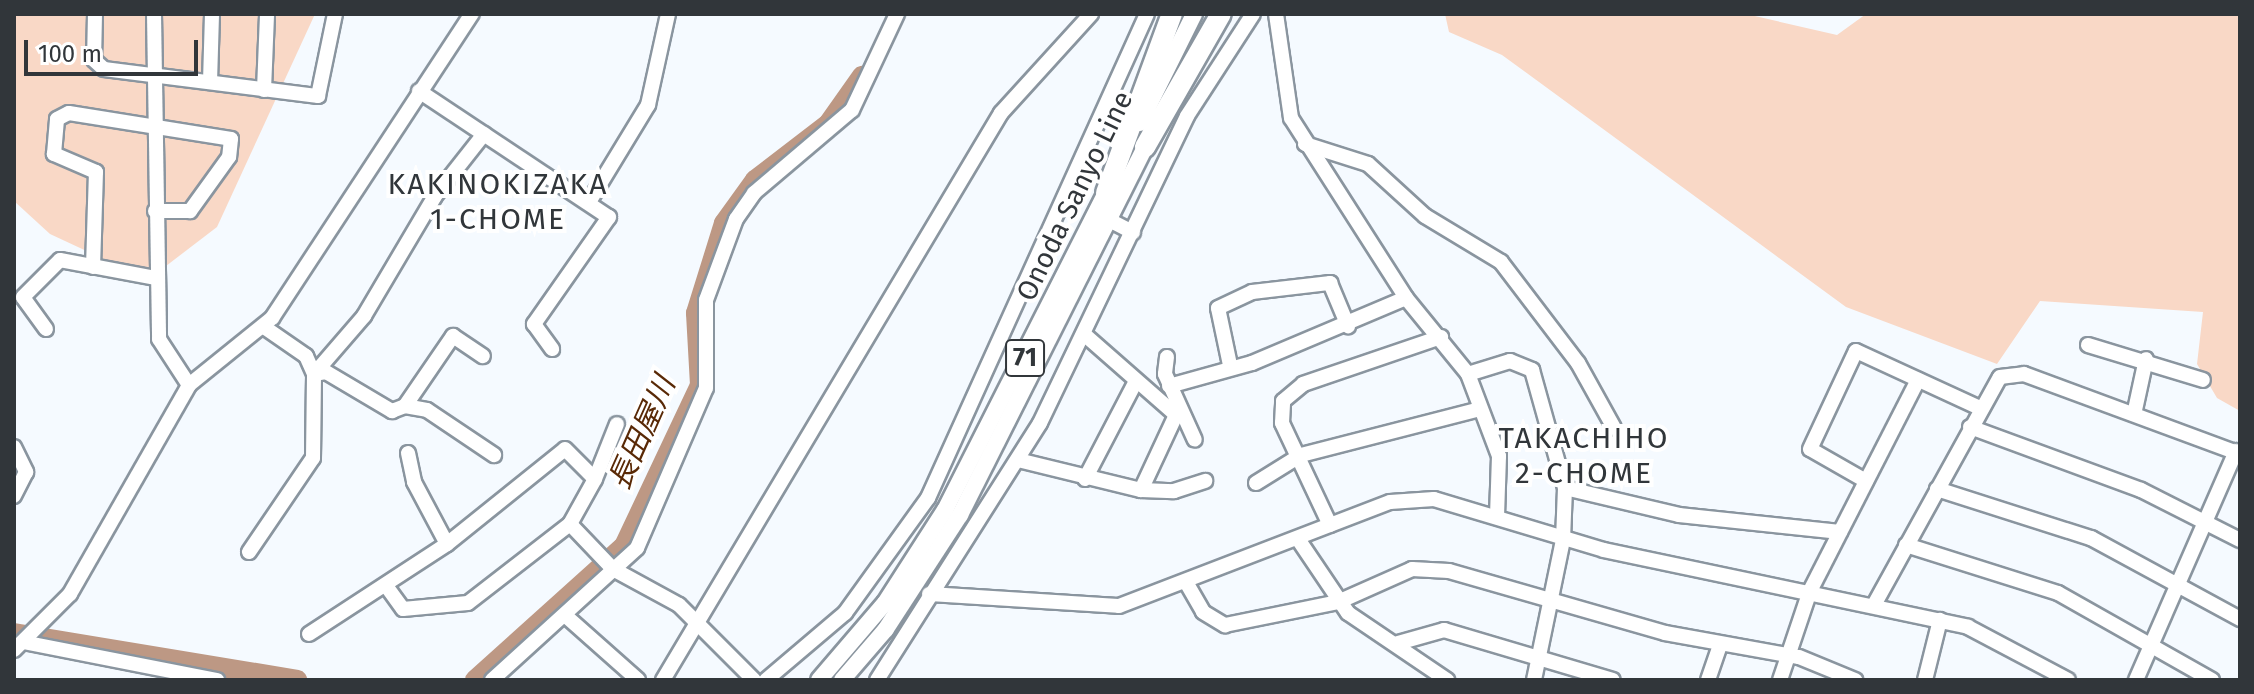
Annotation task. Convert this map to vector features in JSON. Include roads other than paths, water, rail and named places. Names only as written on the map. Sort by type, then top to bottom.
[{"type":"highway","points":[[1106,193],[1172,14]]},
{"type":"highway","points":[[1145,147],[1221,14]]},
{"type":"main road","name":"Onoda Sanyo Line","points":[[819,680],[885,603],[945,510],[1194,14]]},
{"type":"main road","name":"Onoda Sanyo Line","points":[[842,680],[886,629],[960,515],[1210,14]]},
{"type":"street","points":[[95,14],[94,60],[104,69],[318,96],[335,14]]},
{"type":"street","points":[[154,14],[152,75],[159,339],[189,385]]},
{"type":"street","points":[[210,82],[212,14]]},
{"type":"street","points":[[264,90],[267,14]]},
{"type":"street","points":[[19,646],[70,594],[189,385],[264,327],[472,14]]},
{"type":"street","points":[[589,202],[645,113],[668,14]]},
{"type":"street","points":[[492,680],[567,617],[612,567],[637,548],[706,388],[706,300],[736,219],[754,193],[852,110],[897,14]]},
{"type":"street","points":[[663,680],[1001,113],[1091,14]]},
{"type":"street","points":[[766,680],[845,613],[928,498],[1147,14]]},
{"type":"street","points":[[877,680],[929,594],[1018,460],[1085,335],[1199,94],[1253,14]]},
{"type":"street","points":[[1276,14],[1283,89],[1305,144],[1406,298],[1441,337],[1468,374],[1499,456],[1497,516]]},
{"type":"street","points":[[419,91],[609,217],[534,324],[552,349]]},
{"type":"street","points":[[93,267],[96,172],[54,154],[57,119],[69,113],[231,139],[229,157],[190,211],[155,211]]},
{"type":"street","points":[[314,374],[364,316],[435,196],[484,134]]},
{"type":"street","points":[[1305,144],[1368,164],[1425,216],[1501,262],[1578,363],[1614,428]]},
{"type":"street","points":[[1109,220],[1133,232]]},
{"type":"street","points":[[46,329],[23,297],[60,260],[156,278]]},
{"type":"street","points":[[1230,365],[1218,308],[1252,292],[1330,283],[1348,326]]},
{"type":"street","points":[[1169,386],[1348,326],[1406,298]]},
{"type":"street","points":[[249,552],[313,458],[314,374],[306,356],[264,327]]},
{"type":"street","points":[[1085,335],[1177,422],[1141,490]]},
{"type":"street","points":[[314,374],[326,372],[392,411],[405,406],[453,336],[483,356]]},
{"type":"street","points":[[1330,525],[1279,410],[1293,389],[1441,337]]},
{"type":"street","points":[[2088,345],[2146,359],[2203,380]]},
{"type":"street","points":[[1866,481],[1810,449],[1856,351],[1980,408]]},
{"type":"street","points":[[1167,357],[1169,386],[1195,440]]},
{"type":"street","points":[[2135,410],[2146,359]]},
{"type":"street","points":[[1468,374],[1510,361],[1532,370],[1565,488],[1563,540],[1534,680]]},
{"type":"street","points":[[1874,605],[1994,383],[2010,373],[2135,410],[2238,453],[2136,680]]},
{"type":"street","points":[[1780,680],[1810,591],[1918,380]]},
{"type":"street","points":[[1085,479],[1136,381]]},
{"type":"street","points":[[405,406],[435,415],[494,455]]},
{"type":"street","points":[[1256,483],[1301,455],[1480,409]]},
{"type":"street","points":[[387,587],[403,609],[468,603],[570,524],[595,479],[617,424]]},
{"type":"street","points":[[1970,427],[2207,521],[2240,540]]},
{"type":"street","points":[[14,447],[26,472],[14,496]]},
{"type":"street","points":[[309,634],[387,587],[447,544],[565,449],[595,479]]},
{"type":"street","points":[[408,453],[414,482],[447,544]]},
{"type":"street","points":[[1018,460],[1085,479],[1141,490],[1174,491],[1205,481]]},
{"type":"street","points":[[1565,488],[1679,515],[1840,532]]},
{"type":"street","points":[[1937,489],[2091,538],[2240,619]]},
{"type":"street","points":[[929,594],[1092,608],[1140,601],[1330,525],[1408,499],[1451,501],[1563,540],[1940,620],[1992,637],[2068,680]]},
{"type":"street","points":[[570,524],[612,567],[698,623],[754,680]]},
{"type":"street","points":[[1298,539],[1338,602],[1369,630],[1398,643],[1447,680]]},
{"type":"street","points":[[1906,545],[2058,593],[2212,680]]},
{"type":"street","points":[[1186,582],[1203,612],[1225,625],[1338,602],[1428,568],[1720,645],[1787,659],[1799,657],[1855,680]]},
{"type":"street","points":[[567,617],[638,680]]},
{"type":"street","points":[[1925,680],[1940,620]]},
{"type":"street","points":[[1398,643],[1444,630],[1613,680]]},
{"type":"street","points":[[1708,680],[1720,645]]},
{"type":"street","points":[[19,646],[217,680]]},
{"type":"waterway","name":"長田屋川","points":[[475,680],[624,546],[700,385],[696,313],[724,223],[755,180],[828,124],[862,76]]},
{"type":"waterway","name":"長田屋川","points":[[14,633],[297,680]]},
{"type":"district","name":"KAKINOKIZAKA 1-CHOME","points":[[498,201]]},
{"type":"district","name":"TAKACHIHO 2-CHOME","points":[[1584,455]]}]
